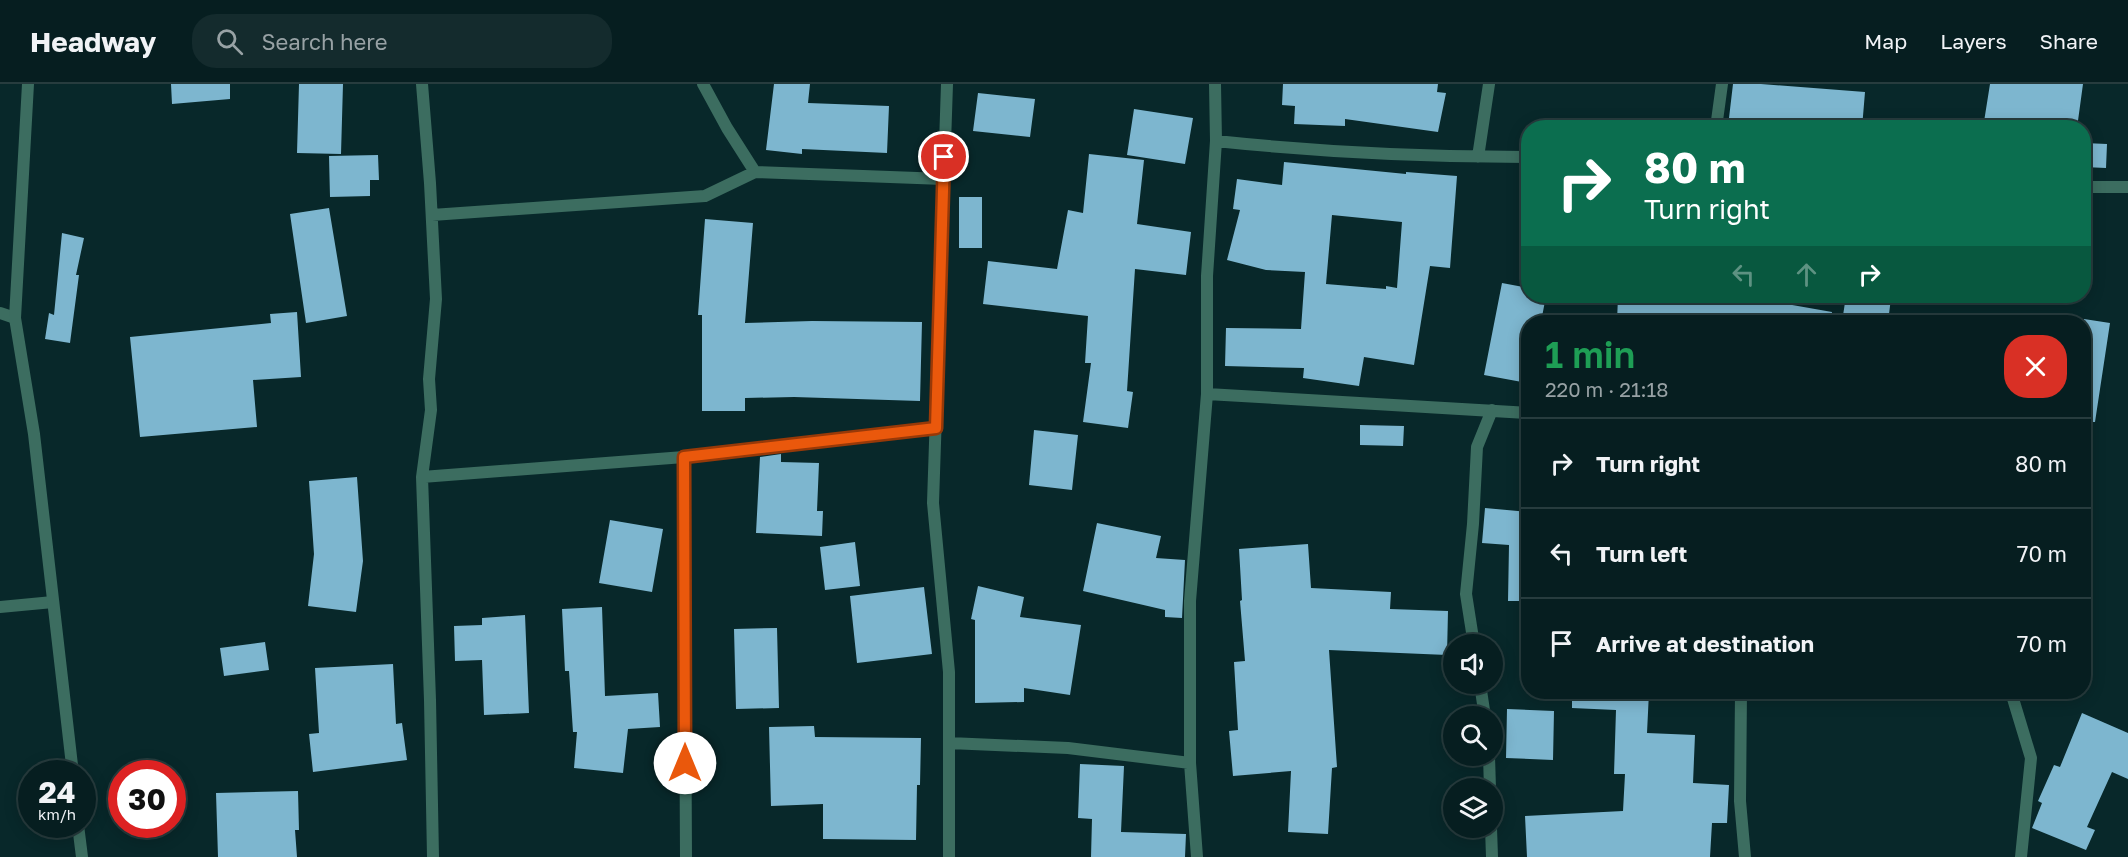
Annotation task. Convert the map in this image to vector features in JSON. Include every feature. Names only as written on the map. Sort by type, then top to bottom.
[{"type":"street","points":[[28,84],[15,318],[34,434],[71,760]]},
{"type":"street","points":[[422,84],[436,299],[429,379],[431,410],[423,477],[433,857]]},
{"type":"street","points":[[703,84],[755,172]]},
{"type":"street","points":[[947,84],[933,503],[949,672],[949,857]]},
{"type":"street","points":[[1197,857],[1190,763],[1190,601],[1207,394],[1207,276],[1216,141],[1215,84]]},
{"type":"street","points":[[1478,157],[1489,84]]},
{"type":"street","points":[[1717,120],[1722,84]]},
{"type":"street","points":[[1216,141],[1296,149],[1521,157]]},
{"type":"street","points":[[432,215],[705,196],[755,172],[944,179]]},
{"type":"street","points":[[2091,187],[2128,187]]},
{"type":"street","points":[[0,313],[15,318]]},
{"type":"street","points":[[1207,394],[1521,412]]},
{"type":"street","points":[[1472,634],[1466,594],[1477,447],[1492,410]]},
{"type":"street","points":[[423,477],[684,457],[936,428]]},
{"type":"street","points":[[684,457],[686,857]]},
{"type":"street","points":[[0,607],[53,602]]},
{"type":"street","points":[[1742,699],[1740,801],[1745,857]]},
{"type":"street","points":[[2013,699],[2031,758],[2022,857]]},
{"type":"street","points":[[949,743],[1068,748],[1190,763]]},
{"type":"street","points":[[80,838],[82,857]]},
{"type":"street","points":[[1491,838],[1492,857]]},
{"type":"building","points":[[171,84],[230,84],[230,99],[172,104]]},
{"type":"building","points":[[299,84],[343,84],[341,154],[297,153]]},
{"type":"building","points":[[774,84],[810,84],[808,103],[889,106],[887,153],[802,149],[802,154],[766,150]]},
{"type":"building","points":[[1283,84],[1438,84],[1437,92],[1446,93],[1438,132],[1345,119],[1345,126],[1294,124],[1295,106],[1282,105]]},
{"type":"building","points":[[1733,84],[1865,92],[1863,120],[1729,118]]},
{"type":"building","points":[[1990,84],[2083,84],[2078,120],[1984,120]]},
{"type":"building","points":[[978,93],[1035,99],[1030,137],[973,131]]},
{"type":"building","points":[[1134,109],[1193,118],[1185,164],[1127,155]]},
{"type":"building","points":[[2091,143],[2107,144],[2106,168],[2091,167]]},
{"type":"building","points":[[1089,154],[1144,160],[1137,224],[1191,232],[1186,275],[1135,269],[1127,391],[1133,392],[1128,428],[1083,422],[1091,363],[1085,363],[1088,316],[983,304],[988,261],[1057,269],[1068,210],[1083,213]]},
{"type":"building","points":[[378,155],[379,180],[370,180],[370,196],[330,197],[329,156]]},
{"type":"building","points":[[1284,162],[1406,174],[1406,172],[1457,176],[1450,268],[1430,266],[1414,365],[1364,357],[1359,386],[1303,378],[1304,368],[1225,366],[1226,328],[1301,329],[1305,272],[1266,270],[1227,260],[1240,210],[1233,209],[1237,179],[1282,185]],"holes":[[[1332,215],[1402,222],[1397,288],[1326,284]]]},
{"type":"building","points":[[959,197],[982,197],[982,248],[959,248]]},
{"type":"building","points":[[329,208],[347,316],[306,323],[290,214]]},
{"type":"building","points":[[705,219],[753,223],[745,323],[922,322],[920,401],[794,397],[745,398],[745,411],[702,411],[702,315],[698,315]]},
{"type":"building","points":[[62,233],[84,238],[76,275],[79,275],[70,343],[45,339],[49,313],[54,315]]},
{"type":"building","points":[[1502,283],[1521,287],[1521,303],[1545,303],[1542,315],[1521,315],[1521,382],[1484,375]]},
{"type":"building","points":[[1618,303],[1780,303],[1832,312],[1832,315],[1617,315]]},
{"type":"building","points":[[1845,303],[1890,303],[1889,315],[1843,315]]},
{"type":"building","points":[[297,312],[301,377],[253,380],[257,427],[140,437],[130,337],[271,323],[270,314]]},
{"type":"building","points":[[2091,320],[2110,323],[2095,422],[2091,422]]},
{"type":"building","points":[[1360,425],[1404,426],[1403,446],[1360,445]]},
{"type":"building","points":[[1034,430],[1078,435],[1072,490],[1029,485]]},
{"type":"building","points":[[781,454],[781,462],[819,463],[817,511],[823,511],[822,536],[756,533],[760,457]]},
{"type":"building","points":[[357,477],[363,561],[356,612],[308,606],[314,554],[309,481]]},
{"type":"building","points":[[1485,508],[1521,511],[1521,601],[1508,601],[1509,545],[1482,543]]},
{"type":"building","points":[[610,520],[663,529],[652,592],[599,583]]},
{"type":"building","points":[[1097,523],[1161,536],[1156,558],[1185,560],[1182,618],[1165,617],[1165,610],[1083,591]]},
{"type":"building","points":[[855,542],[860,586],[825,590],[820,547]]},
{"type":"building","points":[[1308,544],[1311,588],[1391,592],[1390,609],[1448,611],[1447,634],[1443,634],[1443,655],[1329,650],[1337,767],[1332,768],[1328,834],[1288,832],[1291,771],[1233,776],[1229,731],[1238,730],[1234,662],[1245,661],[1239,549]]},
{"type":"building","points":[[978,586],[1024,597],[1020,617],[1081,625],[1070,695],[1024,688],[1024,702],[975,703],[975,620],[971,619]]},
{"type":"building","points":[[924,587],[932,654],[857,663],[850,596]]},
{"type":"building","points":[[602,607],[605,696],[658,693],[660,727],[628,729],[623,773],[574,768],[577,732],[573,732],[569,671],[565,671],[562,609]]},
{"type":"building","points":[[525,615],[529,713],[484,715],[482,660],[455,661],[454,626],[482,625],[482,618]]},
{"type":"building","points":[[777,628],[779,708],[736,709],[734,629]]},
{"type":"building","points":[[265,642],[269,670],[224,676],[220,648]]},
{"type":"building","points":[[393,664],[396,724],[402,723],[407,760],[313,772],[309,734],[319,733],[315,668]]},
{"type":"building","points":[[1572,699],[1649,699],[1647,733],[1695,735],[1693,783],[1729,785],[1727,823],[1712,823],[1710,857],[1527,857],[1525,816],[1623,811],[1625,774],[1614,774],[1616,710],[1572,708]]},
{"type":"building","points":[[1507,709],[1554,711],[1553,760],[1506,758]]},
{"type":"building","points":[[2082,713],[2128,733],[2128,779],[2112,772],[2087,827],[2095,830],[2086,850],[2032,828],[2042,803],[2038,801],[2054,765],[2060,767]]},
{"type":"building","points":[[814,726],[815,737],[921,738],[916,840],[823,839],[823,804],[771,806],[769,727]]},
{"type":"building","points":[[1080,764],[1124,766],[1121,832],[1186,834],[1185,857],[1091,857],[1092,819],[1078,818]]},
{"type":"building","points":[[298,791],[299,830],[295,830],[297,857],[218,857],[216,793]]},
{"type":"route","points":[[685,763],[684,457],[936,428],[944,157]]}]
